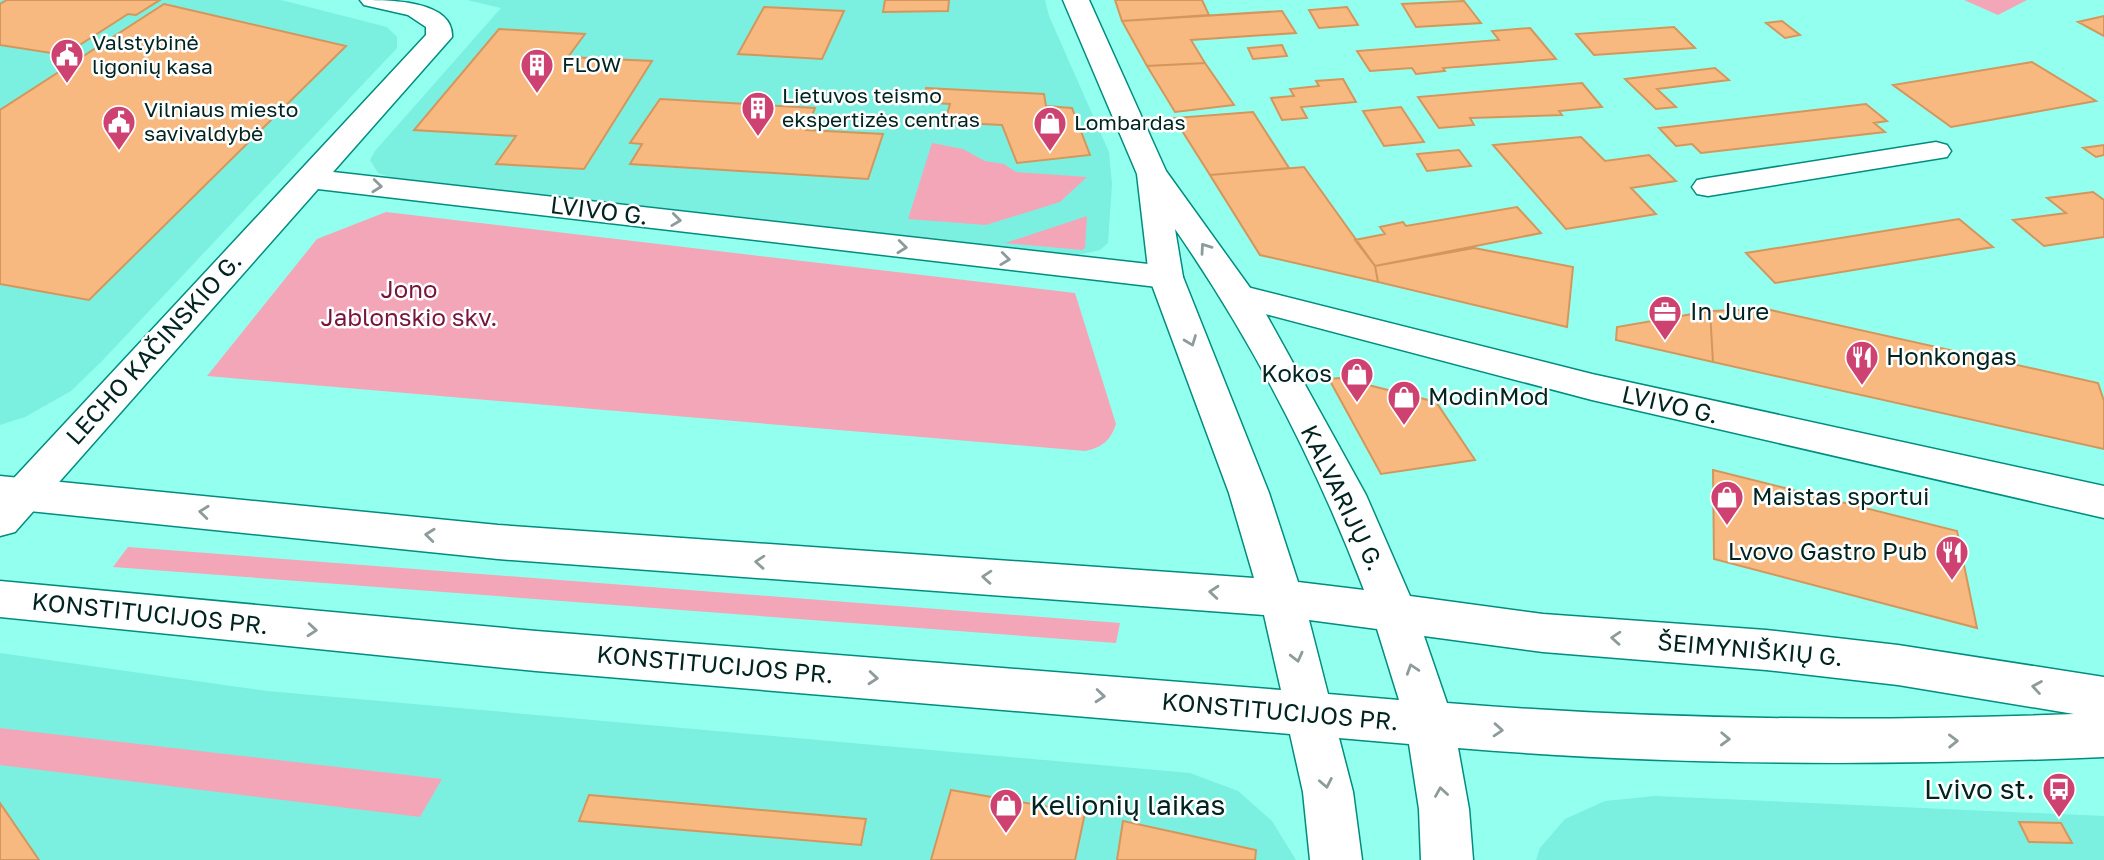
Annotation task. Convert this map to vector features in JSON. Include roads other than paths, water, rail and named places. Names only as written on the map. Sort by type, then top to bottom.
[{"type":"main road","points":[[309,179],[439,37],[442,29],[438,20],[427,13],[373,0]]},
{"type":"main road","name":"KALVARIJŲ G.","points":[[1076,0],[1151,172],[1239,296],[1346,495],[1394,612],[1430,725],[1444,808],[1447,860]]},
{"type":"main road","points":[[1708,187],[1936,151]]},
{"type":"main road","name":"KALVARIJŲ G.","points":[[1151,172],[1166,277],[1249,493],[1282,598],[1328,792],[1336,860]]},
{"type":"main road","name":"LVIVO G.","points":[[309,179],[1166,277]]},
{"type":"main road","name":"LECHO KAČINSKIO G.","points":[[7,502],[309,179]]},
{"type":"main road","name":"LVIVO G.","points":[[1239,296],[1592,387],[2104,502]]},
{"type":"main road","points":[[7,502],[498,542],[1282,598],[1394,612]]},
{"type":"main road","name":"KONSTITUCIJOS PR.","points":[[0,599],[536,651],[1430,725]]},
{"type":"main road","name":"ŠEIMYNIŠKIŲ G.","points":[[1394,612],[1543,632],[1766,650],[1898,665],[2104,698]]},
{"type":"main road","points":[[1430,725],[1567,734],[1744,739],[1954,741],[2104,735]]},
{"type":"place","name":"Valstybinė ligonių kasa","points":[[67,85]]},
{"type":"place","name":"FLOW","points":[[537,95]]},
{"type":"place","name":"Lietuvos teismo ekspertizės centras","points":[[758,138]]},
{"type":"place","name":"Vilniaus miesto savivaldybė","points":[[119,152]]},
{"type":"place","name":"Lombardas","points":[[1050,153]]},
{"type":"place","name":"In Jure","points":[[1665,342]]},
{"type":"place","name":"Honkongas","points":[[1862,387]]},
{"type":"place","name":"Kokos","points":[[1357,404]]},
{"type":"place","name":"ModinMod","points":[[1404,427]]},
{"type":"place","name":"Maistas sportui","points":[[1727,527]]},
{"type":"place","name":"Lvovo Gastro Pub","points":[[1952,582]]},
{"type":"place","name":"Lvivo st.","points":[[2059,819]]},
{"type":"place","name":"Kelionių laikas","points":[[1006,835]]},
{"type":"park label","name":"Jono Jablonskio skv.","points":[[409,304]]}]
